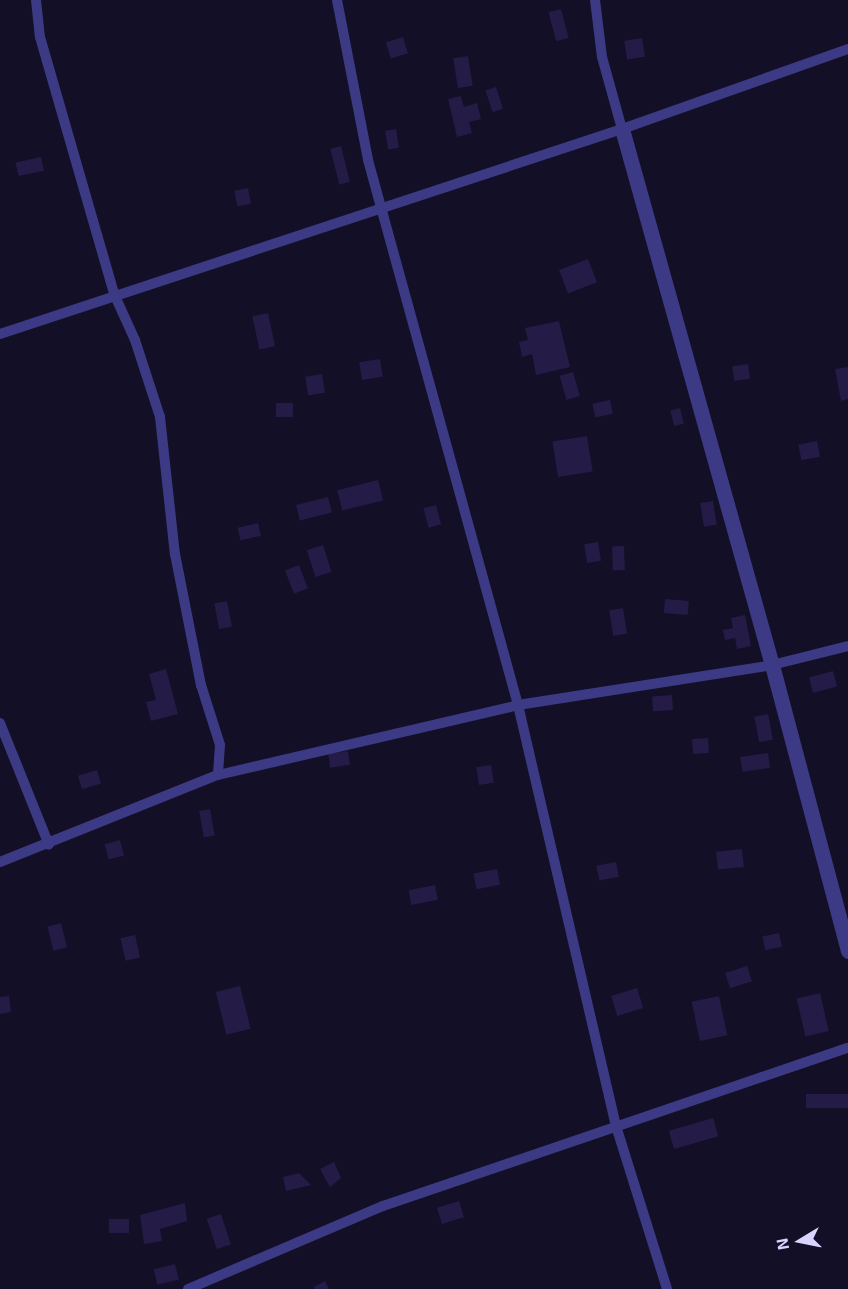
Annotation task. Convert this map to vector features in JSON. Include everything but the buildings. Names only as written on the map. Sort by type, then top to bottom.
[{"type":"street","points":[[622,129],[772,665],[848,951]]},
{"type":"lane","points":[[36,0],[40,38],[115,296],[135,340],[160,417],[175,554],[201,685],[220,745],[218,775]]},
{"type":"lane","points":[[337,0],[381,209],[518,705],[616,1126],[667,1289]]},
{"type":"lane","points":[[595,0],[602,57],[622,129]]},
{"type":"lane","points":[[0,334],[622,129],[848,49]]},
{"type":"lane","points":[[0,862],[218,775],[518,705],[772,665],[848,646]]},
{"type":"lane","points":[[0,723],[49,844]]},
{"type":"lane","points":[[188,1289],[383,1206],[848,1048]]}]
